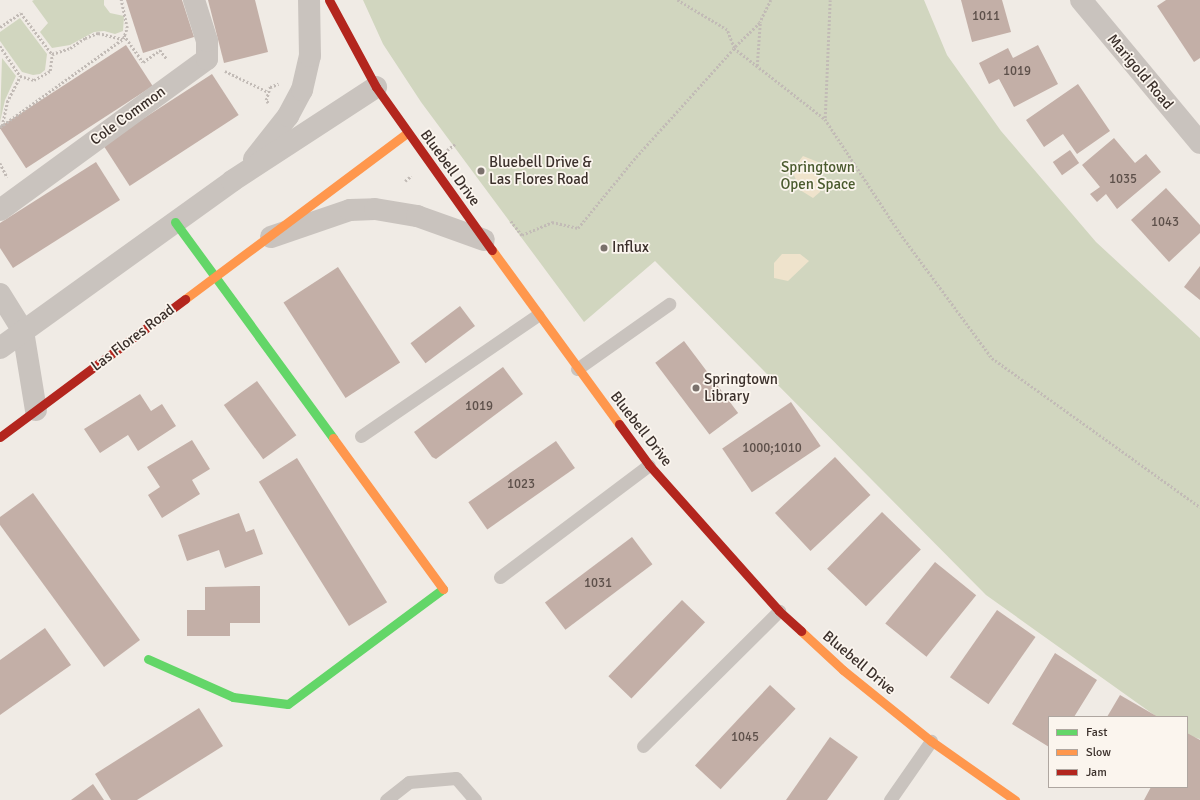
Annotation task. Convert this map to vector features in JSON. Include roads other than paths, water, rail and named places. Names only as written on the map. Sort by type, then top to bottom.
[{"type":"street","name":"Cole Common","points":[[0,210],[207,59],[207,40],[194,0]]},
{"type":"street","points":[[232,182],[266,146],[288,116],[302,90],[310,56],[309,0]]},
{"type":"street","name":"Bluebell Drive","points":[[329,0],[376,87],[407,134],[577,369],[649,465],[780,611],[843,670],[931,741],[1016,800]]},
{"type":"street","name":"Marigold Road","points":[[1081,0],[1200,143]]},
{"type":"street","points":[[0,348],[232,182],[376,87]]},
{"type":"street","name":"Las Flores Road","points":[[0,437],[407,134]]},
{"type":"street","name":"Las Flores Road","points":[[266,239],[350,210],[376,209],[417,216],[484,240]]},
{"type":"street","points":[[148,659],[233,696],[288,704],[444,588],[176,222]]},
{"type":"street","points":[[0,294],[23,331],[36,410]]},
{"type":"lane","points":[[577,369],[668,304]]},
{"type":"lane","points":[[361,436],[538,315]]},
{"type":"lane","points":[[500,577],[649,465]]},
{"type":"lane","points":[[643,746],[780,611]]},
{"type":"lane","points":[[890,800],[931,741]]},
{"type":"lane","points":[[386,800],[409,782],[456,778],[475,800]]},
{"type":"place","name":"Bluebell Drive & Las Flores Road","points":[[481,171]]},
{"type":"place","name":"Influx","points":[[604,248]]},
{"type":"place","name":"Springtown Library","points":[[696,388]]},
{"type":"park label","name":"Springtown Open Space","points":[[818,176]]}]
